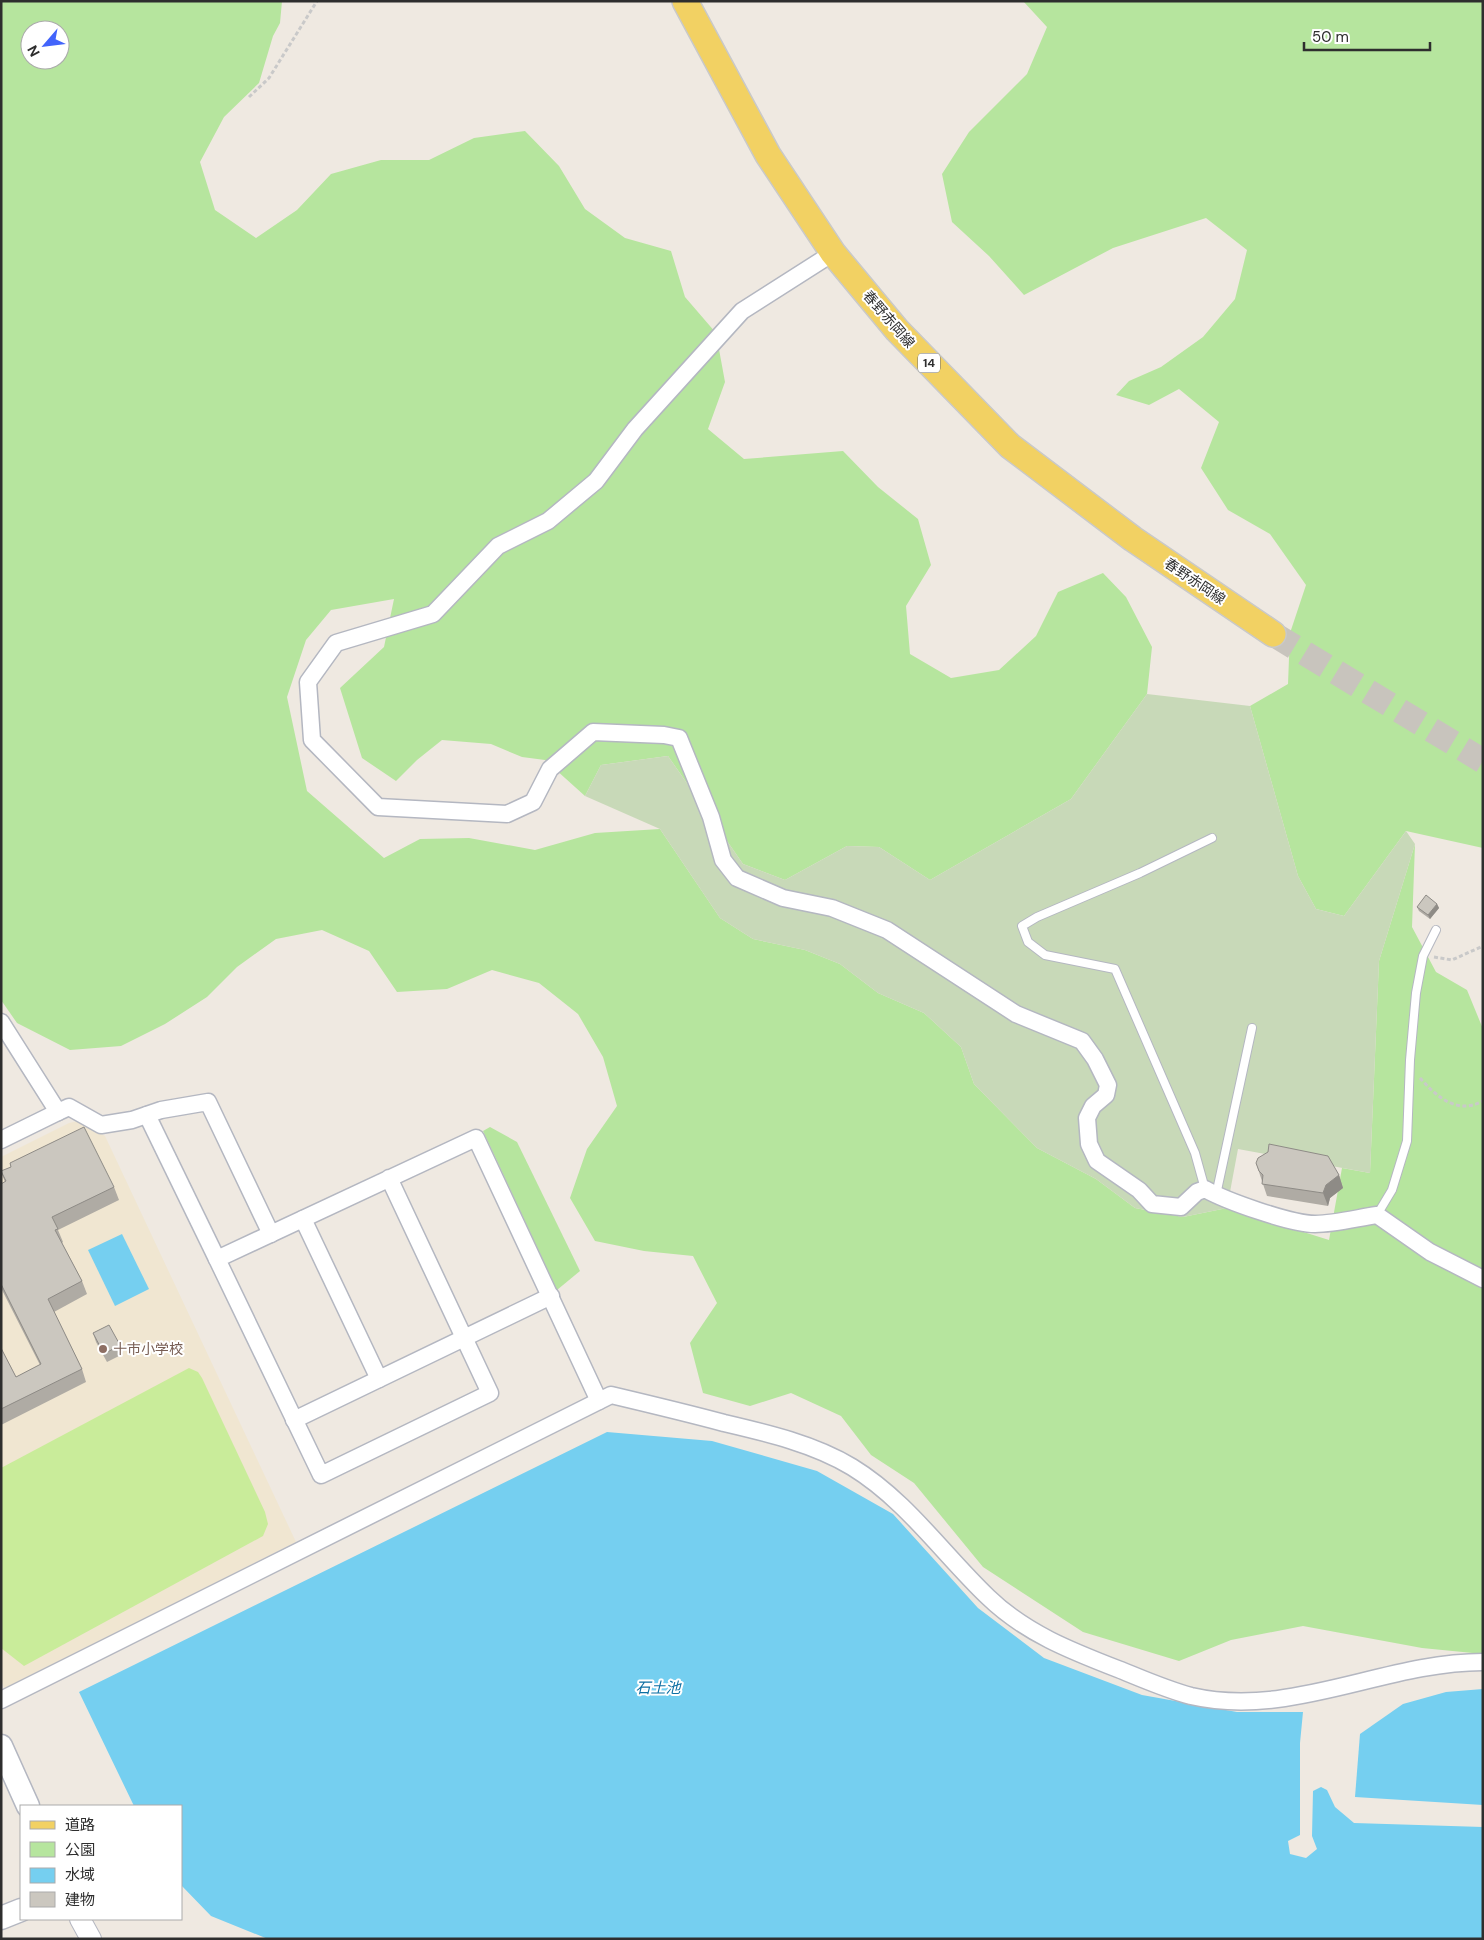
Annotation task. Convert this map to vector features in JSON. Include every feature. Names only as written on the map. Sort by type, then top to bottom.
[{"type":"main road","name":"春野赤岡線","points":[[685,1],[768,156],[834,253],[897,330],[1010,446],[1133,539],[1273,634]]},
{"type":"main road","points":[[1,1746],[28,1805]]},
{"type":"main road","points":[[1,1918],[20,1910]]},
{"type":"street","points":[[834,253],[742,311],[635,429],[596,481],[548,521],[498,546],[434,614],[336,643],[308,682],[312,740],[378,808],[507,814],[533,802],[550,769],[593,732],[664,735],[679,738],[711,817],[723,860],[737,878],[783,898],[832,908],[887,930],[1016,1014],[1082,1041],[1095,1059],[1108,1085],[1106,1094],[1093,1106],[1087,1118],[1089,1144],[1097,1161],[1139,1190],[1152,1204],[1180,1207],[1197,1192],[1210,1192],[1282,1217],[1314,1224],[1376,1215],[1430,1252],[1483,1278]]},
{"type":"street","points":[[1,1022],[58,1112]]},
{"type":"street","points":[[1,1140],[69,1107],[101,1124],[132,1120],[161,1110],[208,1102],[271,1234]]},
{"type":"street","points":[[147,1115],[321,1475],[490,1393],[389,1178]]},
{"type":"street","points":[[216,1260],[476,1138],[599,1401]]},
{"type":"street","points":[[303,1219],[379,1379]]},
{"type":"street","points":[[294,1420],[551,1296]]},
{"type":"street","points":[[1,1700],[611,1395],[766,1433],[824,1452],[875,1483],[917,1522],[988,1596],[1029,1630],[1076,1653],[1193,1696],[1241,1701],[1292,1698],[1436,1666],[1483,1662]]},
{"type":"street","points":[[81,1920],[91,1939]]},
{"type":"lane","points":[[1210,1192],[1115,969],[1045,955],[1028,942],[1022,926],[1037,917],[1140,873],[1212,838]]},
{"type":"lane","points":[[1376,1215],[1392,1190],[1407,1141],[1410,1060],[1416,993],[1423,956],[1436,930]]},
{"type":"lane","points":[[1210,1192],[1252,1028]]},
{"type":"path","points":[[249,97],[269,78],[317,1]]},
{"type":"path","points":[[1423,956],[1452,960],[1483,946]]},
{"type":"path","points":[[1410,1060],[1420,1078],[1438,1097],[1463,1107],[1483,1100]]},
{"type":"shaded area","name":"十市小学校","points":[[78,1121],[105,1136],[296,1542],[5,1690],[1,1680],[1,1157],[69,1123]]},
{"type":"green space","points":[[1,1],[282,1],[280,23],[273,36],[259,83],[224,117],[200,162],[215,210],[256,238],[297,210],[331,174],[381,160],[429,160],[474,138],[525,131],[559,166],[585,209],[625,238],[671,251],[685,297],[716,333],[725,382],[708,429],[744,459],[843,451],[878,487],[918,519],[931,565],[906,606],[910,654],[951,678],[999,670],[1036,636],[1058,592],[1103,573],[1126,597],[1152,647],[1147,694],[1071,799],[930,880],[879,847],[847,846],[785,880],[743,864],[668,756],[601,765],[585,796],[545,760],[522,757],[491,744],[442,740],[417,760],[396,781],[362,758],[340,688],[384,647],[394,599],[331,610],[306,640],[287,697],[307,791],[384,858],[420,839],[469,838],[535,850],[595,833],[660,829],[720,918],[753,939],[805,950],[840,964],[878,993],[924,1013],[961,1047],[974,1084],[1037,1148],[1096,1179],[1135,1208],[1183,1217],[1227,1208],[1329,1240],[1342,1168],[1370,1173],[1379,961],[1415,844],[1412,927],[1436,972],[1467,990],[1483,1029],[1483,1654],[1422,1648],[1303,1626],[1231,1640],[1179,1661],[1083,1632],[983,1567],[914,1483],[871,1455],[841,1416],[791,1393],[750,1406],[703,1393],[690,1343],[717,1303],[693,1256],[644,1251],[595,1241],[570,1198],[587,1149],[617,1106],[603,1057],[578,1014],[539,983],[492,970],[447,989],[397,992],[369,951],[322,930],[276,939],[237,967],[207,997],[165,1024],[121,1046],[70,1050],[17,1023],[1,1000]]},
{"type":"green space","points":[[1023,1],[1483,1],[1483,848],[1406,831],[1344,916],[1316,909],[1298,876],[1250,706],[1288,684],[1290,633],[1306,585],[1270,534],[1228,510],[1201,468],[1219,422],[1179,389],[1149,405],[1116,395],[1129,381],[1161,367],[1203,337],[1235,299],[1247,250],[1206,218],[1113,248],[1024,295],[989,256],[952,222],[942,174],[969,132],[1027,74],[1047,27]]},
{"type":"green space","points":[[1147,694],[1250,706],[1298,876],[1316,909],[1344,916],[1406,831],[1415,844],[1379,961],[1370,1173],[1238,1149],[1227,1208],[1183,1217],[1135,1208],[1096,1179],[1037,1148],[974,1084],[961,1047],[924,1013],[878,993],[840,964],[805,950],[753,939],[720,918],[660,829],[585,796],[601,765],[668,756],[743,864],[785,880],[847,846],[879,847],[930,880],[1071,799]]},
{"type":"green space","points":[[490,1127],[517,1142],[580,1271],[557,1290],[483,1131]]},
{"type":"green space","points":[[189,1368],[198,1372],[202,1378],[265,1512],[268,1524],[263,1536],[24,1666],[1,1648],[1,1468]]},
{"type":"water","points":[[122,1234],[149,1289],[115,1306],[88,1250]]},
{"type":"water","name":"石土池","points":[[607,1432],[712,1441],[817,1471],[893,1514],[978,1608],[1044,1658],[1142,1695],[1237,1712],[1303,1712],[1300,1743],[1300,1835],[1288,1841],[1290,1854],[1306,1858],[1317,1849],[1312,1836],[1313,1791],[1321,1787],[1327,1790],[1335,1807],[1354,1823],[1483,1827],[1483,1939],[268,1939],[211,1916],[182,1886],[182,1805],[134,1805],[79,1692]]},
{"type":"water","points":[[1483,1689],[1483,1805],[1355,1797],[1360,1734],[1403,1704],[1446,1692]]},
{"type":"building","points":[[1426,895],[1437,904],[1428,915],[1417,907]]},
{"type":"building","points":[[84,1127],[114,1187],[52,1217],[58,1229],[55,1230],[82,1281],[48,1299],[82,1369],[1,1409],[1,1348],[16,1377],[41,1364],[1,1284],[1,1184],[6,1181],[1,1171],[11,1167],[10,1163]]},
{"type":"building","points":[[1269,1144],[1328,1156],[1339,1175],[1326,1185],[1323,1193],[1262,1184],[1263,1175],[1256,1163],[1258,1158],[1268,1152]]},
{"type":"building","points":[[109,1325],[120,1345],[104,1354],[93,1333]]},
{"type":"tunnel","points":[[1273,634],[1483,761]]},
{"type":"place","name":"十市小学校","points":[[103,1349]]}]
